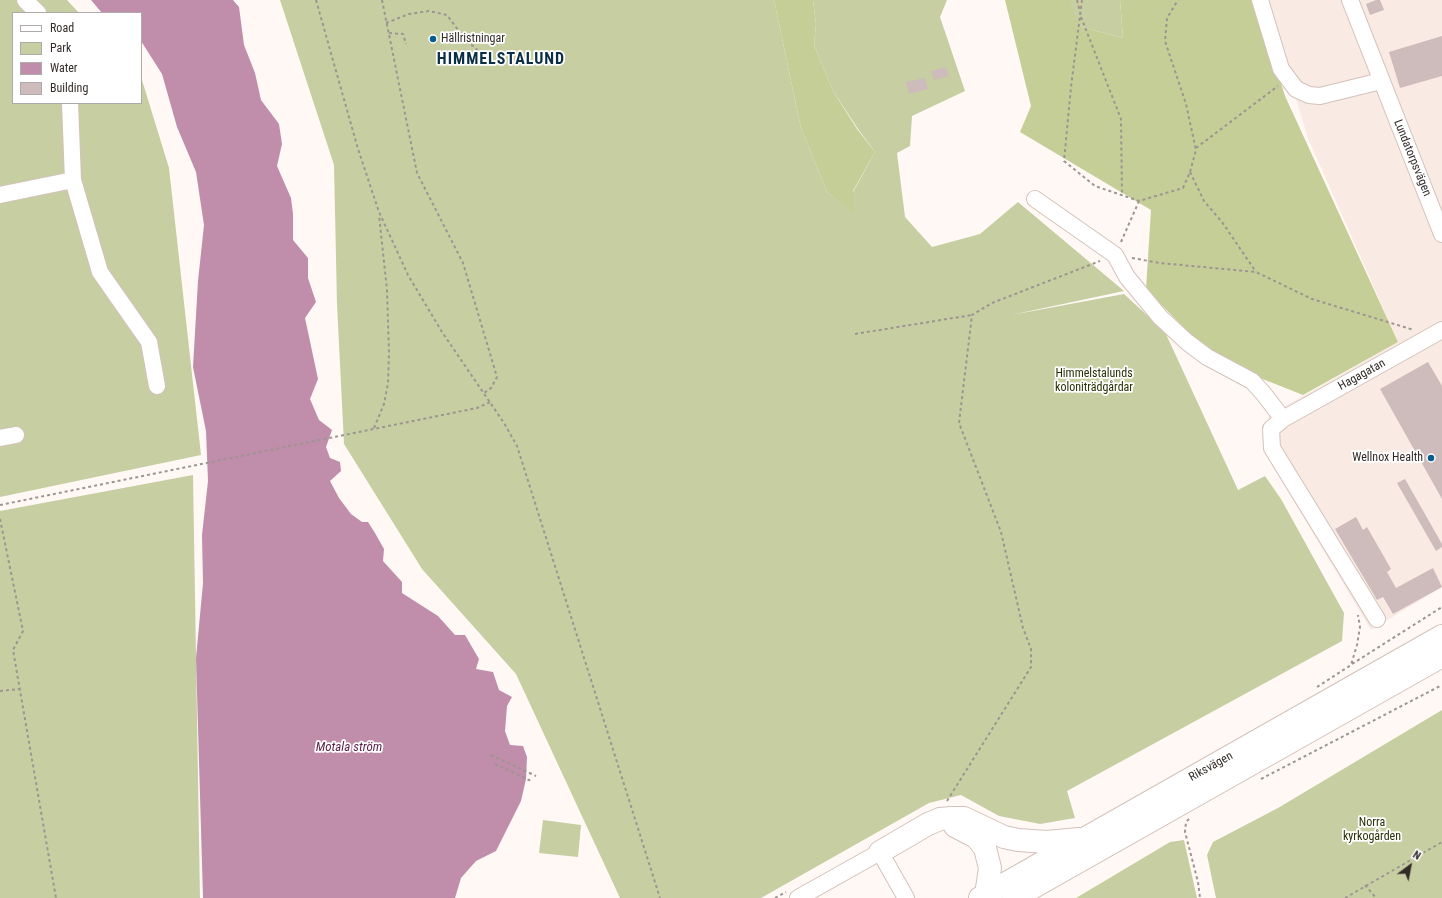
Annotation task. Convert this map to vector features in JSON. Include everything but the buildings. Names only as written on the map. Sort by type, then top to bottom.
[{"type":"highway","points":[[1320,695],[1442,625]]},
{"type":"highway","name":"Riksvägen","points":[[983,896],[1084,839],[1320,695],[1442,636]]},
{"type":"highway","name":"Riksvägen","points":[[1014,898],[1442,656]]},
{"type":"highway","points":[[1367,699],[1442,667]]},
{"type":"highway","points":[[880,852],[928,824],[940,820],[964,818],[1004,837],[1018,840],[1047,842],[1084,839]]},
{"type":"highway","points":[[928,824],[943,823],[967,830],[976,837],[984,848],[990,868],[983,896]]},
{"type":"street","points":[[25,0],[37,12]]},
{"type":"street","points":[[1260,0],[1281,69],[1296,89],[1309,95],[1320,96],[1381,81]]},
{"type":"street","name":"Lundatorpsvägen","points":[[1350,0],[1442,234]]},
{"type":"street","points":[[70,104],[73,180],[100,272],[149,342],[157,386]]},
{"type":"street","points":[[0,194],[73,180]]},
{"type":"street","points":[[1035,199],[1115,255],[1128,277],[1160,317],[1187,342],[1207,357],[1252,381],[1283,419],[1271,429],[1272,448],[1377,619]]},
{"type":"street","name":"Hagagatan","points":[[1283,419],[1437,333]]},
{"type":"street","points":[[0,438],[16,435]]},
{"type":"street","points":[[798,898],[880,852],[906,898]]},
{"type":"path","points":[[316,0],[358,149],[379,212],[408,276],[442,332],[490,402],[517,446],[660,898]]},
{"type":"path","points":[[382,0],[401,100],[417,173],[463,263],[497,377],[490,388],[484,393]]},
{"type":"path","points":[[1077,0],[1080,15],[1121,119],[1122,196]]},
{"type":"path","points":[[1082,0],[1064,162],[1095,186],[1139,201],[1183,188],[1190,172],[1196,148],[1186,104],[1165,41],[1167,18],[1178,0]]},
{"type":"path","points":[[386,23],[409,14],[430,11],[447,15],[467,42],[476,48],[483,64]]},
{"type":"path","points":[[389,33],[403,34],[406,44]]},
{"type":"path","points":[[1196,148],[1287,79]]},
{"type":"path","points":[[1190,172],[1204,201],[1222,222],[1256,272]]},
{"type":"path","points":[[1115,255],[1139,201]]},
{"type":"path","points":[[374,428],[387,390],[389,361],[386,290],[379,212]]},
{"type":"path","points":[[855,334],[972,315],[992,302],[1115,255],[1160,263],[1256,272],[1312,299],[1437,333]]},
{"type":"path","points":[[952,804],[946,804],[1031,667],[1032,649],[1022,628],[1001,532],[959,423],[972,315]]},
{"type":"path","points":[[0,505],[477,408],[490,402]]},
{"type":"path","points":[[0,519],[23,631],[13,650],[56,898]]},
{"type":"path","points":[[1320,695],[1351,665],[1442,607]]},
{"type":"path","points":[[1351,665],[1357,645],[1360,627],[1357,609]]},
{"type":"path","points":[[1260,779],[1442,685]]},
{"type":"path","points":[[0,691],[19,689]]},
{"type":"path","points":[[491,755],[536,776]]},
{"type":"path","points":[[495,764],[531,781]]},
{"type":"path","points":[[1193,814],[1186,822],[1184,832],[1198,882],[1200,898]]},
{"type":"path","points":[[1345,898],[1442,842]]},
{"type":"path","points":[[1366,885],[1376,898]]},
{"type":"shaded area","points":[[1265,0],[1442,0],[1442,587],[1371,630],[1275,470],[1268,416],[1398,342],[1308,138]]},
{"type":"green space","points":[[0,0],[67,0],[78,12],[12,12],[12,104],[142,104],[142,80],[169,168],[201,455],[0,497]]},
{"type":"green space","name":"Himmelstalunds koloniträdgårdar","points":[[280,0],[774,0],[801,128],[827,192],[853,211],[853,192],[875,152],[833,91],[814,45],[816,24],[813,0],[947,0],[940,17],[965,91],[912,116],[910,146],[897,153],[905,217],[932,247],[980,234],[1018,202],[1124,291],[1011,315],[1124,294],[1165,332],[1238,490],[1265,476],[1281,499],[1344,613],[1342,641],[1067,791],[1075,818],[1040,824],[999,816],[961,795],[929,803],[761,898],[620,898],[516,674],[422,569],[344,444],[337,304],[334,165]]},
{"type":"green space","points":[[774,0],[813,0],[816,24],[814,45],[833,91],[857,129],[875,152],[853,191],[853,212],[827,192],[801,128]]},
{"type":"green space","points":[[1005,0],[1069,0],[1081,27],[1123,38],[1120,0],[1255,0],[1285,96],[1398,342],[1303,395],[1255,376],[1225,360],[1196,340],[1146,289],[1151,210],[1020,132],[1031,106]]},
{"type":"green space","points":[[1067,0],[1120,0],[1123,38],[1081,27]]},
{"type":"green space","points":[[193,475],[200,898],[0,898],[0,511]]},
{"type":"green space","name":"Norra kyrkogården","points":[[1442,710],[1442,898],[1216,898],[1207,855],[1213,842],[1278,808]]},
{"type":"green space","points":[[543,820],[581,825],[578,857],[539,853]]},
{"type":"green space","points":[[1184,840],[1197,898],[1076,898],[1170,842]]},
{"type":"water","name":"Motala ström","points":[[91,0],[233,0],[239,7],[244,45],[255,73],[261,100],[279,124],[282,144],[277,166],[291,198],[293,214],[293,240],[308,258],[308,278],[316,302],[305,318],[318,379],[310,399],[319,420],[332,430],[326,447],[330,458],[340,462],[341,471],[330,481],[339,498],[351,514],[362,522],[368,522],[384,549],[383,561],[402,582],[402,593],[438,616],[455,635],[465,635],[479,659],[476,669],[493,672],[499,690],[512,697],[507,706],[505,731],[510,745],[523,746],[527,757],[526,779],[521,801],[496,851],[476,861],[461,878],[455,898],[203,898],[196,658],[203,583],[202,535],[208,481],[206,431],[193,367],[198,281],[204,225],[196,172],[177,127],[162,74],[142,43],[142,12],[101,12]]},
{"type":"place","name":"Hällristningar","points":[[433,39]]},
{"type":"place","name":"Wellnox Health","points":[[1431,458]]},
{"type":"district","name":"HIMMELSTALUND","points":[[501,60]]}]
